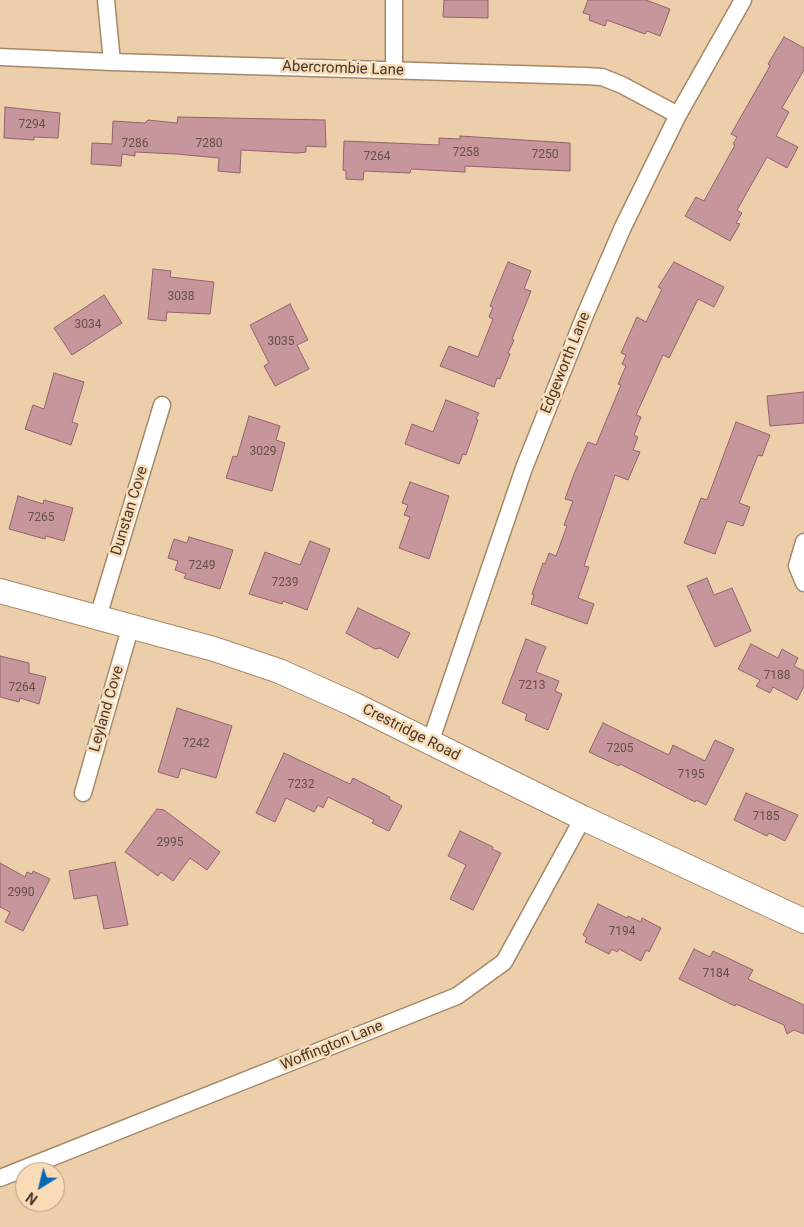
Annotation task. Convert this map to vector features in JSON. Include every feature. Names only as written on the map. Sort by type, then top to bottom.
[{"type":"street","points":[[106,0],[112,62]]},
{"type":"street","points":[[394,0],[394,70]]},
{"type":"street","name":"Edgeworth Lane","points":[[430,743],[509,509],[545,412],[623,227],[678,114],[743,0]]},
{"type":"street","name":"Abercrombie Lane","points":[[0,57],[602,77],[622,85],[678,114]]},
{"type":"street","name":"Dunstan Cove","points":[[98,617],[162,405]]},
{"type":"street","points":[[804,542],[797,566],[804,583]]},
{"type":"street","name":"Crestridge Road","points":[[0,591],[131,625],[214,649],[279,671],[353,704],[583,818],[804,921]]},
{"type":"street","name":"Leyland Cove","points":[[84,793],[131,625]]},
{"type":"street","name":"Woffington Lane","points":[[0,1178],[457,996],[504,962],[583,818]]},
{"type":"building","points":[[444,0],[488,0],[488,18],[443,17]]},
{"type":"building","points":[[588,0],[646,0],[670,9],[660,36],[647,31],[645,34],[607,20],[605,26],[589,20],[590,15],[583,13]]},
{"type":"building","points":[[784,37],[804,48],[804,70],[782,108],[789,112],[776,136],[798,147],[787,168],[767,157],[737,210],[742,213],[736,223],[740,224],[730,241],[685,216],[696,197],[704,201],[735,145],[733,144],[737,137],[731,134],[770,66],[768,64]]},
{"type":"building","points":[[5,107],[60,113],[58,138],[34,137],[34,140],[4,138]]},
{"type":"building","points":[[178,117],[325,120],[326,147],[306,146],[306,152],[297,153],[241,150],[240,173],[218,171],[219,158],[176,154],[135,152],[135,156],[122,154],[121,166],[91,164],[92,143],[112,144],[113,121],[145,123],[148,120],[177,123]]},
{"type":"building","points":[[460,136],[570,143],[570,171],[465,166],[465,172],[411,169],[410,173],[364,171],[363,180],[346,179],[346,171],[343,170],[344,141],[439,145],[439,138],[460,139]]},
{"type":"building","points":[[508,262],[531,271],[524,289],[531,291],[512,339],[514,340],[508,353],[510,354],[500,379],[497,378],[494,387],[440,366],[449,346],[478,357],[493,319],[489,317],[493,307],[490,306]]},
{"type":"building","points":[[674,262],[724,287],[714,307],[698,299],[669,358],[663,355],[636,415],[641,417],[634,435],[638,437],[633,450],[640,452],[628,480],[615,475],[584,566],[589,567],[578,598],[594,604],[587,624],[531,604],[534,595],[532,594],[543,563],[545,564],[549,553],[556,556],[567,526],[564,525],[573,501],[565,499],[574,474],[588,442],[596,445],[621,385],[618,384],[626,366],[622,364],[626,355],[621,353],[637,317],[646,322],[662,289],[658,287]]},
{"type":"building","points":[[153,269],[171,271],[170,277],[214,282],[210,314],[167,312],[166,321],[148,319]]},
{"type":"building","points":[[104,295],[122,323],[72,355],[54,328]]},
{"type":"building","points":[[290,304],[308,340],[297,345],[309,369],[275,386],[264,366],[269,363],[250,325]]},
{"type":"building","points":[[54,373],[84,382],[72,422],[78,424],[71,445],[25,429],[33,405],[44,409]]},
{"type":"building","points":[[804,392],[804,423],[770,426],[767,396]]},
{"type":"building","points":[[446,400],[479,413],[466,455],[463,454],[459,464],[405,444],[412,424],[433,432]]},
{"type":"building","points":[[249,416],[280,426],[276,440],[285,443],[272,491],[226,478],[233,456],[237,457]]},
{"type":"building","points":[[736,422],[770,435],[762,456],[758,455],[739,503],[750,507],[743,526],[727,521],[715,554],[684,543],[701,498],[707,500]]},
{"type":"building","points":[[410,482],[449,496],[429,559],[399,548],[410,517],[404,515],[408,505],[402,503]]},
{"type":"building","points":[[18,496],[43,504],[44,500],[73,508],[64,541],[46,536],[45,539],[9,529]]},
{"type":"building","points":[[189,537],[233,550],[220,589],[184,578],[186,574],[175,570],[178,561],[168,558],[174,539],[187,543]]},
{"type":"building","points":[[310,541],[330,549],[307,610],[283,601],[282,604],[249,594],[265,552],[300,565]]},
{"type":"building","points":[[707,578],[714,595],[732,588],[751,631],[715,647],[687,586]]},
{"type":"building","points":[[358,608],[410,633],[398,658],[380,648],[375,649],[346,633]]},
{"type":"building","points":[[526,639],[546,647],[536,672],[559,681],[555,691],[562,694],[548,730],[525,720],[527,714],[502,703]]},
{"type":"building","points":[[751,644],[778,658],[782,649],[798,658],[794,666],[804,671],[804,686],[797,700],[773,687],[770,693],[756,686],[760,680],[738,669]]},
{"type":"building","points":[[0,656],[29,663],[29,673],[46,677],[39,704],[20,698],[19,702],[0,697]]},
{"type":"building","points":[[177,708],[232,726],[216,778],[181,768],[178,778],[158,772]]},
{"type":"building","points":[[603,723],[669,755],[673,745],[705,761],[715,740],[734,749],[706,805],[696,800],[695,802],[620,764],[619,766],[589,752]]},
{"type":"building","points":[[284,753],[350,784],[353,778],[390,797],[389,799],[402,806],[389,831],[372,823],[374,820],[328,797],[323,808],[318,805],[314,812],[286,798],[275,822],[256,813]]},
{"type":"building","points":[[746,793],[798,815],[785,841],[769,833],[767,836],[734,820]]},
{"type":"building","points":[[157,809],[164,810],[220,852],[207,870],[190,858],[173,881],[161,872],[158,876],[125,852]]},
{"type":"building","points":[[460,831],[493,847],[492,849],[501,853],[473,910],[450,899],[466,865],[448,856]]},
{"type":"building","points":[[115,862],[128,925],[104,929],[97,895],[74,899],[69,871]]},
{"type":"building","points":[[0,863],[25,877],[27,872],[32,874],[33,871],[50,879],[23,931],[5,922],[10,912],[0,907]]},
{"type":"building","points":[[598,904],[627,918],[628,916],[641,922],[642,918],[661,928],[649,952],[646,950],[641,961],[619,949],[617,952],[612,949],[609,954],[585,942],[587,938],[583,935]]},
{"type":"building","points":[[694,949],[710,957],[713,951],[753,970],[748,979],[804,1005],[804,1034],[794,1030],[787,1034],[784,1025],[736,1004],[735,1006],[679,979]]}]
